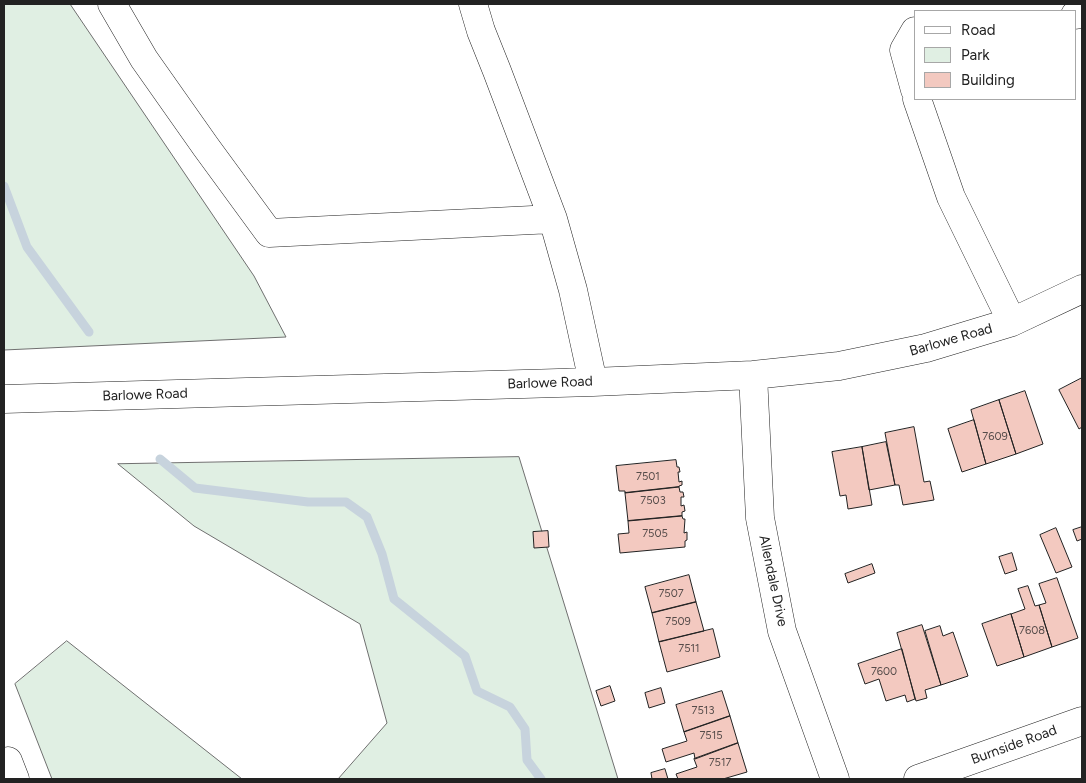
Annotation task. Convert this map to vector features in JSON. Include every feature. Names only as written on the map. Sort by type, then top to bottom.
[{"type":"street","points":[[112,4],[144,59],[270,233],[553,219]]},
{"type":"street","points":[[474,4],[481,31],[553,219],[574,290],[593,382]]},
{"type":"street","points":[[914,32],[904,50],[914,86]]},
{"type":"street","points":[[917,100],[951,197],[1012,322]]},
{"type":"street","name":"Barlowe Road","points":[[4,399],[593,382],[753,375],[839,366],[926,348],[1012,322],[1082,290]]},
{"type":"street","name":"Allendale Drive","points":[[753,375],[760,518],[782,631],[835,779]]},
{"type":"street","name":"Burnside Road","points":[[918,779],[1082,721]]},
{"type":"street","points":[[4,763],[8,761],[15,779]]},
{"type":"green space","points":[[4,4],[70,4],[254,276],[286,337],[4,350]]},
{"type":"green space","points":[[519,457],[618,779],[338,779],[387,723],[360,624],[194,526],[118,464]]},
{"type":"green space","points":[[67,641],[242,779],[52,779],[15,684]]},
{"type":"building","points":[[1082,378],[1082,427],[1079,429],[1059,390]]},
{"type":"building","points":[[1025,391],[1043,444],[1016,454],[999,400]]},
{"type":"building","points":[[999,400],[1016,454],[986,464],[971,410]]},
{"type":"building","points":[[974,420],[986,464],[962,472],[948,429]]},
{"type":"building","points":[[914,427],[924,482],[930,481],[934,500],[903,505],[899,485],[895,485],[885,433]]},
{"type":"building","points":[[886,442],[895,485],[869,490],[862,447]]},
{"type":"building","points":[[862,447],[872,505],[848,509],[846,495],[840,496],[832,452]]},
{"type":"building","points":[[676,460],[680,472],[678,472],[679,482],[682,481],[682,485],[679,487],[625,493],[625,491],[619,491],[616,466]]},
{"type":"building","points":[[679,487],[684,497],[681,497],[681,506],[684,505],[685,511],[682,512],[682,516],[628,521],[625,493]]},
{"type":"building","points":[[682,516],[685,519],[684,533],[687,532],[685,547],[620,553],[618,534],[629,533],[628,521]]},
{"type":"building","points":[[1082,527],[1082,539],[1077,541],[1073,530]]},
{"type":"building","points":[[1056,528],[1072,567],[1056,573],[1040,535]]},
{"type":"building","points":[[548,531],[549,547],[534,548],[533,532]]},
{"type":"building","points":[[1012,553],[1017,570],[1005,574],[999,557]]},
{"type":"building","points":[[872,564],[875,573],[848,583],[845,574]]},
{"type":"building","points":[[689,575],[696,602],[652,613],[645,587]]},
{"type":"building","points":[[1057,578],[1078,638],[1052,647],[1039,605],[1046,603],[1039,584]]},
{"type":"building","points":[[1028,586],[1035,606],[1039,605],[1052,647],[1024,657],[1011,614],[1025,609],[1018,589]]},
{"type":"building","points":[[696,602],[704,631],[659,642],[652,613]]},
{"type":"building","points":[[1011,614],[1024,657],[997,666],[982,624]]},
{"type":"building","points":[[922,625],[941,685],[925,690],[927,698],[916,701],[897,633]]},
{"type":"building","points":[[940,626],[943,636],[953,632],[968,676],[941,685],[925,631]]},
{"type":"building","points":[[713,629],[720,657],[667,672],[659,642]]},
{"type":"building","points":[[902,649],[915,699],[907,702],[905,695],[886,701],[879,679],[865,684],[858,664]]},
{"type":"building","points":[[610,686],[615,701],[601,706],[596,691]]},
{"type":"building","points":[[661,688],[665,703],[649,708],[645,693]]},
{"type":"building","points":[[722,691],[730,716],[684,732],[676,705]]},
{"type":"building","points":[[730,716],[738,743],[695,759],[694,753],[666,762],[662,749],[687,741],[684,732]]},
{"type":"building","points":[[738,743],[747,772],[723,779],[678,779],[676,774],[697,767],[694,759]]},
{"type":"building","points":[[665,769],[668,779],[652,779],[651,773]]},
{"type":"waterway","points":[[4,186],[27,247],[89,332]]},
{"type":"waterway","points":[[160,459],[195,488],[308,502],[346,502],[367,517],[382,554],[394,599],[465,656],[477,691],[510,707],[525,729],[527,760],[541,779]]}]
